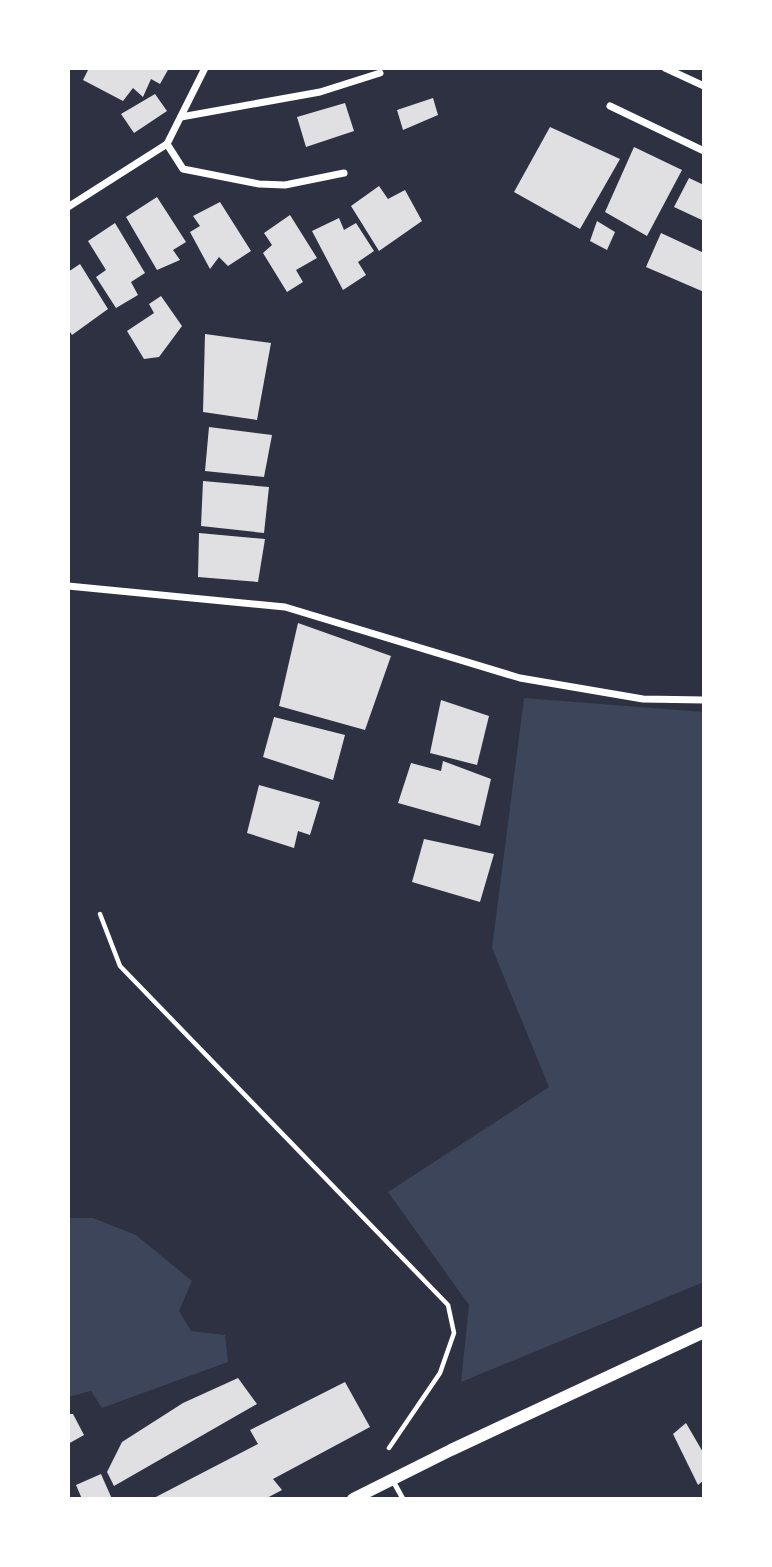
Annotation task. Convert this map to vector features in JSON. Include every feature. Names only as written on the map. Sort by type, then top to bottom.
[{"type":"street","points":[[68,207],[167,144],[205,68]]},
{"type":"street","points":[[665,68],[704,86]]},
{"type":"street","points":[[181,117],[320,92],[380,73]]},
{"type":"street","points":[[610,106],[704,150]]},
{"type":"street","points":[[167,144],[183,169],[258,184],[285,186],[344,173]]},
{"type":"street","points":[[68,586],[285,607],[520,678],[643,699],[704,700]]},
{"type":"street","points":[[353,1499],[704,1332]]},
{"type":"lane","points":[[392,1479],[403,1499]]},
{"type":"path","points":[[100,914],[120,966],[448,1305],[454,1333],[440,1373],[387,1450]]},
{"type":"shaded area","points":[[524,698],[704,712],[704,1282],[461,1382],[469,1305],[388,1192],[549,1087],[492,948]]},
{"type":"shaded area","points":[[68,1218],[93,1218],[136,1235],[192,1281],[179,1311],[191,1331],[225,1335],[228,1362],[102,1408],[91,1391],[68,1397]]},
{"type":"building","points":[[89,68],[169,68],[160,84],[151,79],[143,97],[133,88],[123,101],[83,80]]},
{"type":"building","points":[[155,94],[167,111],[134,133],[121,114]]},
{"type":"building","points":[[433,98],[438,115],[403,130],[397,110]]},
{"type":"building","points":[[345,103],[354,131],[306,147],[297,117]]},
{"type":"building","points":[[550,127],[620,159],[580,229],[514,192]]},
{"type":"building","points":[[634,147],[682,170],[647,236],[605,212]]},
{"type":"building","points":[[689,178],[704,185],[704,221],[674,207]]},
{"type":"building","points":[[379,186],[388,199],[405,190],[422,221],[379,251],[351,206]]},
{"type":"building","points":[[157,197],[186,242],[173,250],[180,260],[157,270],[126,217]]},
{"type":"building","points":[[220,202],[251,251],[228,266],[219,257],[210,269],[190,232],[200,226],[193,216]]},
{"type":"building","points":[[290,215],[317,258],[296,270],[303,282],[287,292],[263,253],[272,245],[264,233]]},
{"type":"building","points":[[339,218],[344,230],[356,223],[374,251],[358,262],[366,275],[343,290],[312,231]]},
{"type":"building","points":[[597,221],[615,232],[607,250],[590,241]]},
{"type":"building","points":[[115,223],[145,273],[131,282],[138,295],[116,308],[96,277],[106,270],[88,241]]},
{"type":"building","points":[[661,233],[704,253],[704,292],[646,267]]},
{"type":"building","points":[[80,264],[108,309],[72,335],[68,329],[68,272]]},
{"type":"building","points":[[161,296],[182,326],[159,357],[144,359],[127,331],[154,313],[149,304]]},
{"type":"building","points":[[205,334],[271,343],[257,420],[203,412]]},
{"type":"building","points":[[209,427],[272,435],[264,477],[205,471]]},
{"type":"building","points":[[203,481],[269,487],[264,533],[201,526]]},
{"type":"building","points":[[199,533],[265,539],[258,582],[198,577]]},
{"type":"building","points":[[298,623],[391,656],[365,730],[279,706]]},
{"type":"building","points":[[441,700],[489,716],[477,765],[430,753]]},
{"type":"building","points":[[274,717],[345,735],[333,780],[263,757]]},
{"type":"building","points":[[443,761],[491,779],[480,826],[398,803],[411,763],[441,771]]},
{"type":"building","points":[[259,785],[320,802],[310,835],[298,831],[294,848],[247,833]]},
{"type":"building","points":[[424,839],[494,854],[480,902],[412,882]]},
{"type":"building","points":[[238,1378],[257,1404],[114,1486],[107,1472],[122,1442],[183,1403]]},
{"type":"building","points":[[345,1382],[370,1427],[273,1479],[282,1490],[265,1499],[152,1499],[258,1444],[250,1430]]},
{"type":"building","points":[[68,1414],[73,1414],[84,1435],[68,1444]]},
{"type":"building","points":[[686,1423],[704,1454],[704,1480],[698,1485],[673,1434]]},
{"type":"building","points":[[101,1474],[112,1499],[82,1499],[76,1485]]}]
